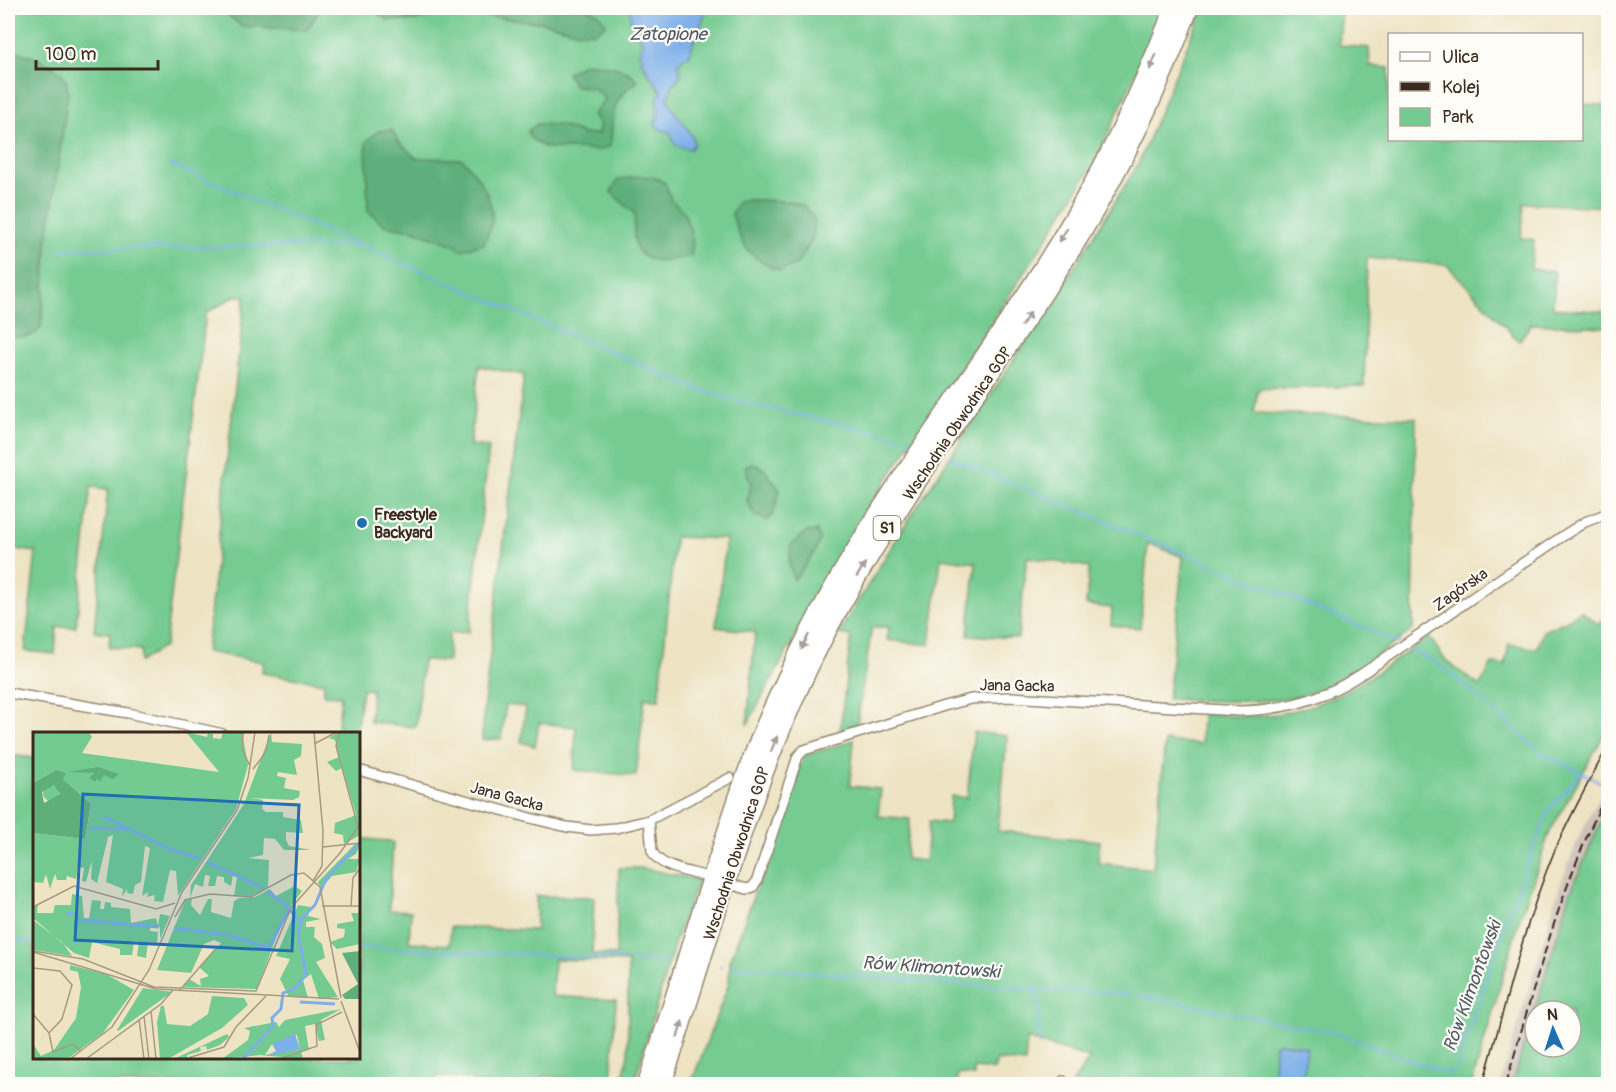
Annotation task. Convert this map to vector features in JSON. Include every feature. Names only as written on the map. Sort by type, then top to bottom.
[{"type":"highway","name":"Wschodnia Obwodnica GOP","points":[[647,1084],[717,860],[746,776],[784,684],[846,566],[1086,197],[1139,92],[1174,8]]},
{"type":"highway","name":"Wschodnia Obwodnica GOP","points":[[662,1084],[747,816],[782,722],[809,664],[878,542],[1080,235],[1123,159],[1189,8]]},
{"type":"street","name":"Zagórska","points":[[1330,693],[1349,683],[1569,532],[1585,522],[1608,513]]},
{"type":"street","points":[[8,693],[189,724],[216,732]]},
{"type":"street","name":"Jana Gacka","points":[[733,885],[747,889],[753,886],[764,862],[798,756],[800,752],[812,747],[971,699],[1011,697],[1239,711],[1293,705],[1330,693]]},
{"type":"street","name":"Jana Gacka","points":[[360,771],[567,827],[591,830],[616,828],[649,820],[730,778]]},
{"type":"street","points":[[649,820],[651,851],[658,861],[704,876]]},
{"type":"shaded area","points":[[1608,781],[1608,805],[1571,891],[1538,999],[1526,999],[1560,885],[1579,837]]},
{"type":"shaded area","points":[[1523,1008],[1523,1048],[1512,1084],[1500,1084]]},
{"type":"green space","points":[[8,8],[1162,8],[1144,55],[1096,160],[1036,255],[854,529],[747,725],[755,632],[716,627],[726,539],[675,537],[659,700],[645,697],[636,776],[574,770],[576,727],[539,723],[535,746],[521,742],[526,707],[506,705],[501,739],[482,740],[484,704],[524,375],[479,366],[470,445],[489,447],[469,632],[449,633],[448,661],[423,660],[416,727],[370,722],[372,690],[362,689],[356,732],[337,732],[341,696],[324,695],[324,683],[262,673],[263,662],[206,652],[245,296],[235,296],[206,313],[165,646],[140,662],[141,650],[109,647],[110,633],[94,631],[108,489],[91,487],[76,627],[57,627],[55,654],[25,651],[36,552],[8,548],[8,336],[28,337],[41,327],[48,236],[67,82],[56,69],[8,48]]},
{"type":"green space","points":[[227,8],[321,8],[307,30],[241,26],[226,13]]},
{"type":"green space","points":[[376,8],[585,8],[598,13],[606,24],[596,32],[579,32],[547,23],[468,14],[440,13],[414,21],[388,20],[378,14]]},
{"type":"green space","points":[[1203,8],[1342,8],[1339,45],[1369,48],[1370,66],[1388,68],[1388,141],[1583,141],[1583,104],[1608,106],[1608,207],[1524,203],[1521,238],[1534,240],[1531,269],[1555,271],[1553,308],[1608,312],[1608,327],[1531,324],[1519,341],[1447,265],[1367,258],[1364,386],[1258,389],[1254,413],[1416,418],[1413,630],[1363,665],[1324,687],[1310,693],[1278,700],[1168,699],[1183,557],[1148,543],[1140,628],[1111,625],[1112,608],[1086,605],[1089,567],[1027,557],[1018,638],[968,635],[976,563],[941,558],[930,645],[887,640],[889,627],[872,627],[857,723],[840,732],[851,636],[838,634],[902,530],[1072,271],[1137,166]]},
{"type":"green space","points":[[8,48],[59,71],[65,79],[68,93],[48,236],[41,327],[34,334],[22,337],[8,336]]},
{"type":"green space","points":[[584,64],[606,65],[621,69],[638,81],[628,88],[617,102],[610,146],[601,150],[546,148],[530,138],[528,131],[537,124],[560,125],[583,134],[598,134],[600,126],[593,114],[605,99],[595,89],[574,85],[567,73]]},
{"type":"green space","points":[[392,130],[398,141],[416,158],[462,159],[473,172],[484,188],[491,205],[491,225],[484,244],[461,250],[454,245],[414,230],[384,225],[368,211],[366,142],[378,131]]},
{"type":"green space","points":[[639,176],[654,177],[665,183],[671,200],[684,212],[693,242],[691,256],[659,260],[644,256],[638,251],[634,236],[635,214],[611,192],[618,180]]},
{"type":"green space","points":[[788,201],[804,206],[815,220],[813,239],[797,264],[780,271],[760,261],[747,250],[732,214],[738,202]]},
{"type":"green space","points":[[752,463],[763,468],[780,490],[773,514],[767,520],[754,515],[747,501],[751,486],[745,466]]},
{"type":"green space","points":[[817,531],[820,539],[815,552],[794,580],[789,564],[791,545],[806,532]]},
{"type":"green space","points":[[1581,611],[1599,625],[1608,615],[1608,727],[1549,834],[1518,924],[1472,1084],[1072,1084],[1090,1058],[1027,1039],[1025,1063],[997,1060],[994,1070],[974,1068],[974,1076],[958,1074],[957,1084],[691,1084],[729,983],[730,961],[804,756],[854,740],[850,786],[881,789],[878,816],[910,819],[906,859],[925,861],[929,821],[949,823],[951,796],[967,798],[974,732],[1007,736],[998,831],[1100,841],[1098,863],[1153,869],[1165,741],[1201,744],[1202,713],[1254,716],[1280,714],[1303,708],[1347,690],[1429,637],[1446,661],[1480,686],[1492,664],[1505,665],[1509,644],[1537,649],[1543,631],[1566,621]]},
{"type":"green space","points":[[8,755],[33,758],[31,795],[33,796],[33,1059],[360,1059],[360,838],[393,842],[389,910],[411,911],[409,942],[449,945],[451,927],[536,930],[536,896],[594,897],[592,954],[616,955],[619,868],[642,868],[699,880],[676,938],[634,1084],[622,1084],[628,1054],[628,962],[554,959],[552,996],[616,1000],[611,1082],[543,1076],[542,1084],[473,1084],[473,1079],[437,1076],[436,1084],[8,1084]]},
{"type":"green space","points":[[1608,805],[1608,1084],[1512,1084],[1523,1048],[1523,1059],[1583,1059],[1583,999],[1538,999],[1571,891]]},
{"type":"water","name":"Zatopione","points":[[630,8],[707,8],[690,55],[678,64],[681,75],[673,84],[668,99],[673,110],[691,134],[694,144],[691,149],[675,145],[670,132],[661,130],[655,125],[658,114],[657,99],[662,92],[641,62],[642,57],[639,53],[643,42],[637,34],[640,26],[631,22]]},
{"type":"water","points":[[1275,1044],[1307,1048],[1303,1077],[1274,1075]]},
{"type":"waterway","points":[[170,164],[698,389],[749,404],[901,437]]},
{"type":"waterway","points":[[60,249],[360,245]]},
{"type":"waterway","points":[[951,458],[1400,644]]},
{"type":"waterway","points":[[1406,647],[1440,665],[1543,754],[1583,773]]},
{"type":"waterway","name":"Rów Klimontowski","points":[[1138,995],[1336,1033],[1449,1074],[1456,1069],[1505,924],[1548,811],[1583,773],[1608,786]]},
{"type":"waterway","name":"Rów Klimontowski","points":[[8,932],[9,938],[23,942],[33,941]]},
{"type":"waterway","name":"Rów Klimontowski","points":[[360,947],[622,959]]},
{"type":"waterway","name":"Rów Klimontowski","points":[[630,960],[665,963]]},
{"type":"waterway","name":"Rów Klimontowski","points":[[731,966],[982,986],[1129,994]]},
{"type":"waterway","points":[[1034,989],[1039,1005],[1039,1046]]},
{"type":"tram line","points":[[1483,1084],[1524,938],[1543,880],[1567,825],[1608,746]]},
{"type":"railway","points":[[1506,1084],[1563,899],[1576,862],[1608,791]]},
{"type":"place","name":"Freestyle Backyard","points":[[362,523]]}]
